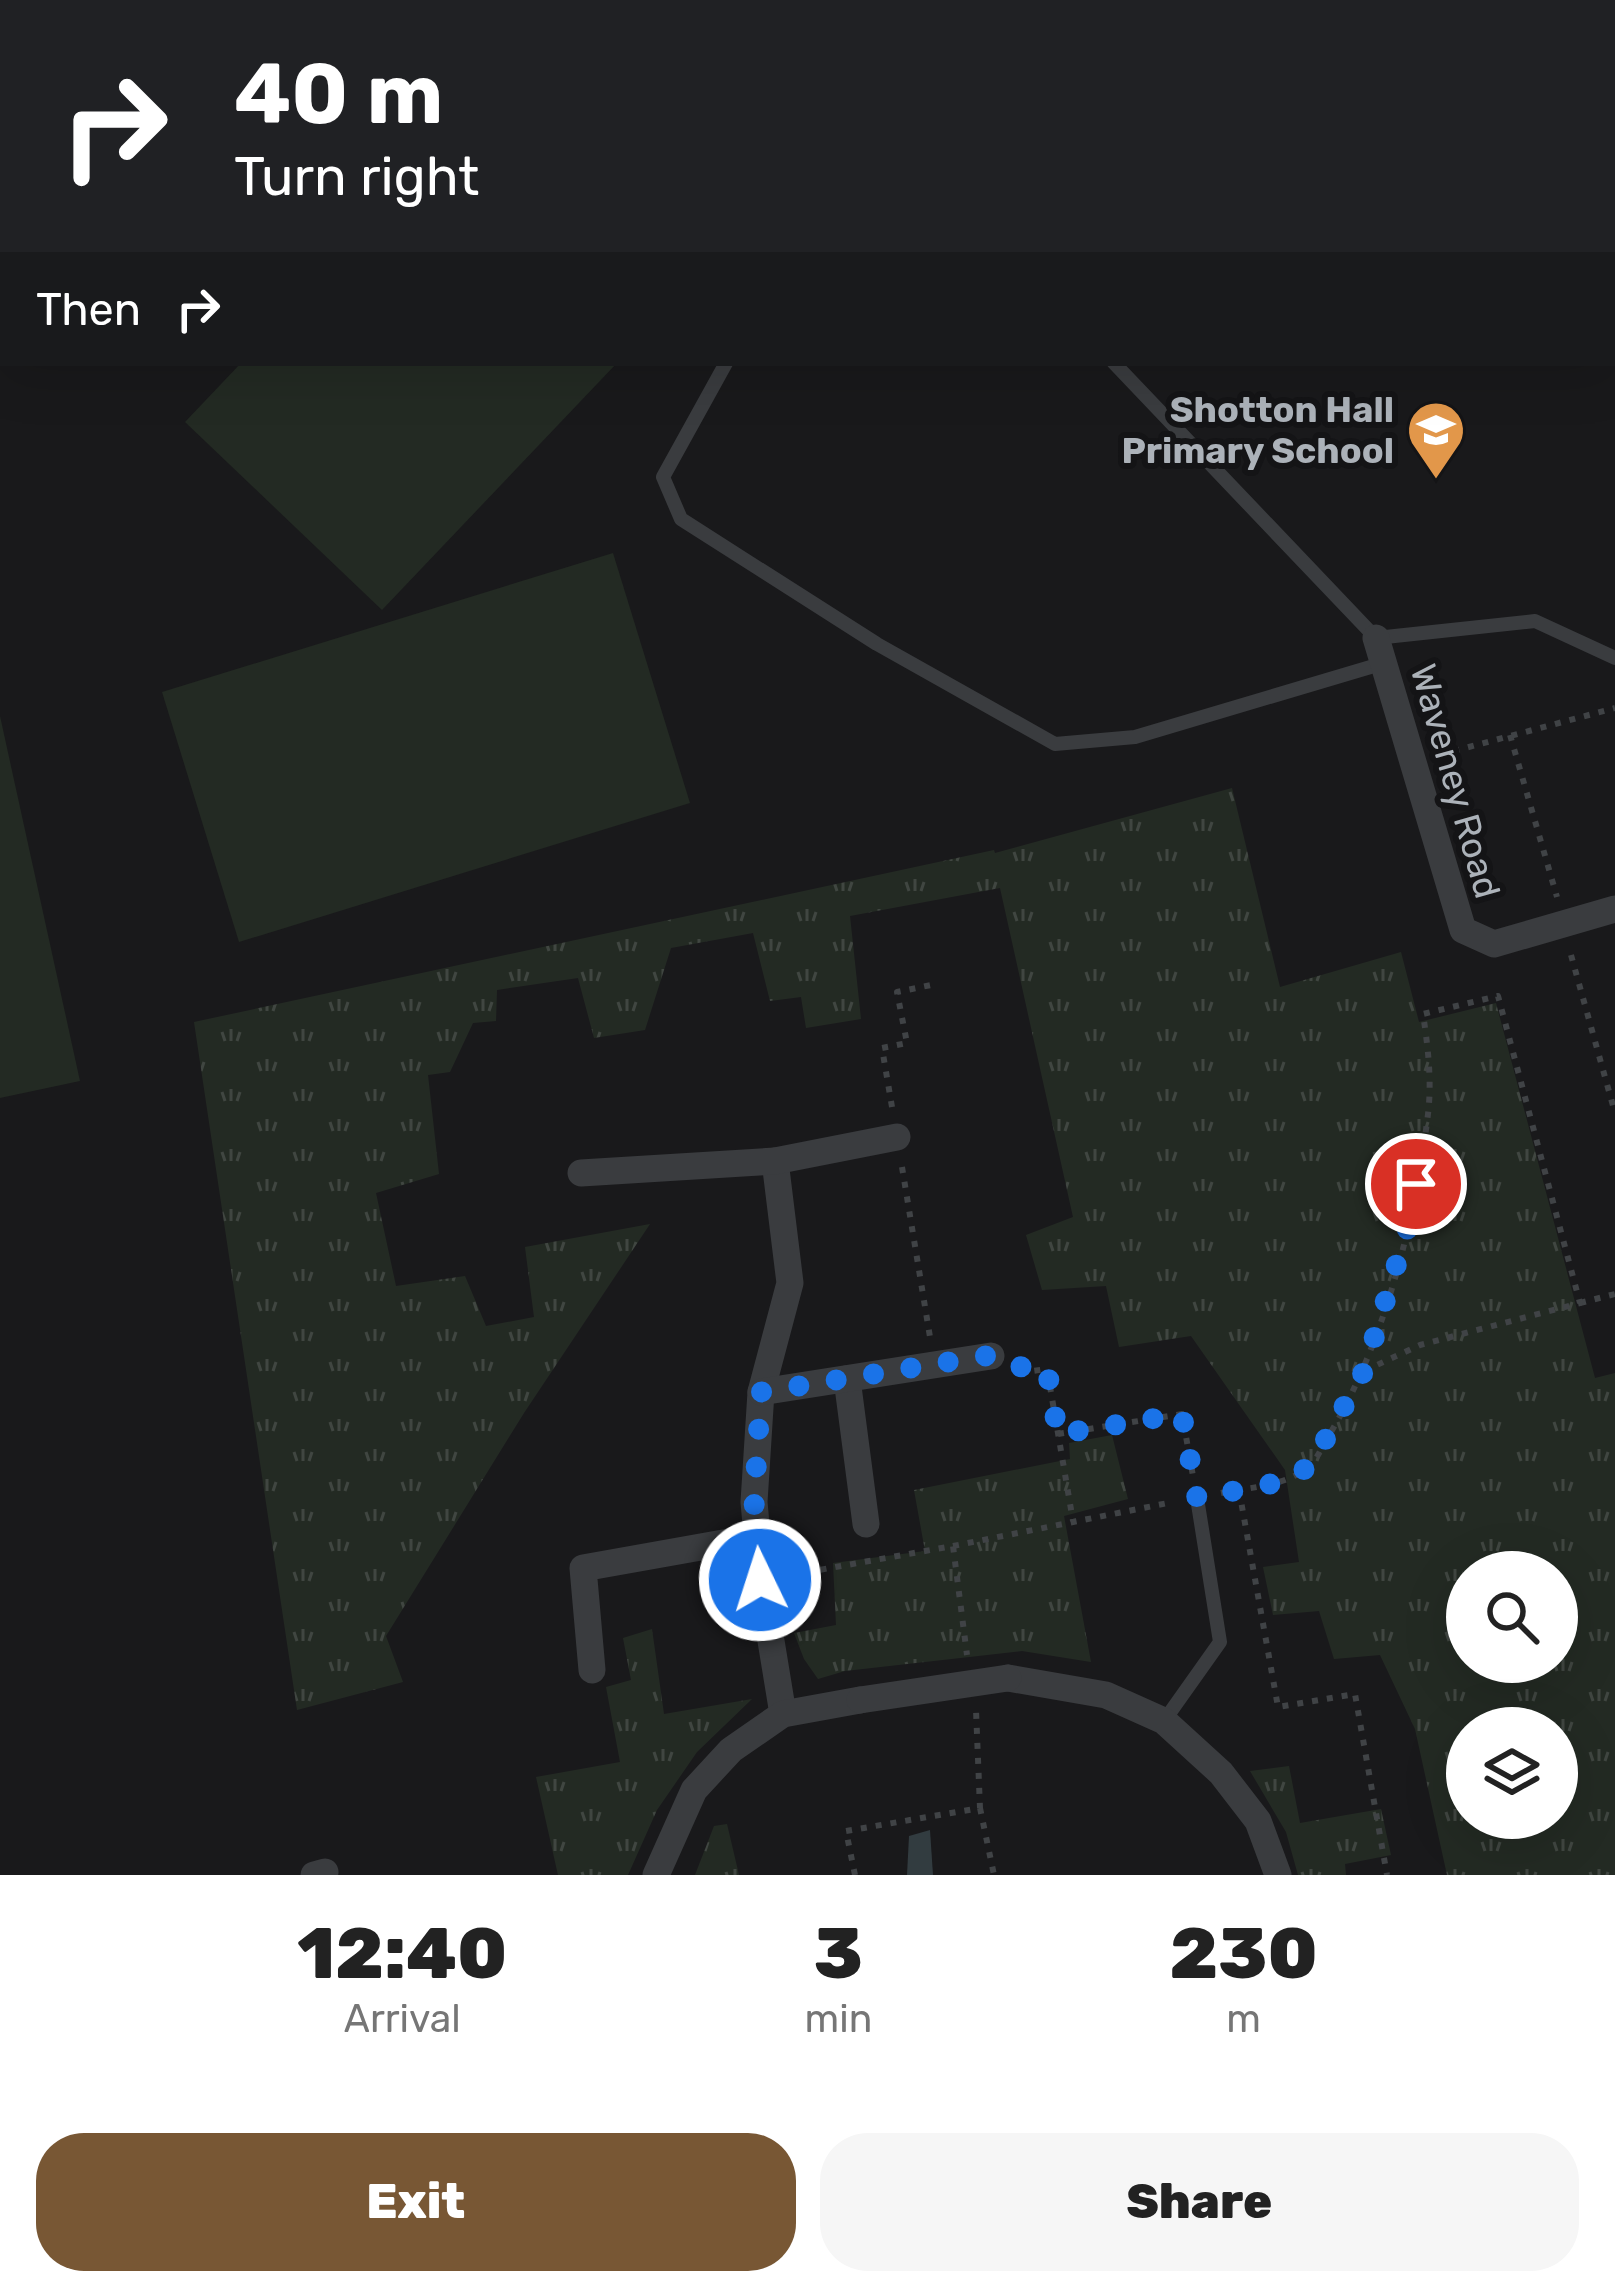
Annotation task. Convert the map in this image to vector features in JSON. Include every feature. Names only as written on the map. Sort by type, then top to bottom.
[{"type":"street","name":"Waveney Road","points":[[1380,651],[1462,930],[1494,944],[1615,909]]},
{"type":"street","points":[[581,1173],[775,1161],[897,1137]]},
{"type":"street","points":[[775,1161],[790,1283],[761,1392],[754,1502],[760,1580],[783,1714]]},
{"type":"street","points":[[761,1392],[991,1355]]},
{"type":"street","points":[[847,1379],[866,1524]]},
{"type":"street","points":[[592,1670],[583,1568],[757,1537]]},
{"type":"street","points":[[656,1875],[694,1790],[731,1750],[783,1714],[1008,1678],[1106,1695],[1164,1721],[1221,1772],[1258,1821],[1278,1875]]},
{"type":"lane","points":[[724,366],[663,477],[681,519],[877,644],[1055,744],[1135,737],[1380,651],[1535,621],[1615,658]]},
{"type":"lane","points":[[1117,366],[1380,651]]},
{"type":"lane","points":[[1164,1721],[1220,1642],[1197,1498]]},
{"type":"path","points":[[1428,758],[1615,707]]},
{"type":"path","points":[[1510,734],[1559,907]]},
{"type":"path","points":[[1569,946],[1615,1113]]},
{"type":"path","points":[[952,1546],[1286,1481],[1311,1465],[1364,1371],[1410,1220],[1429,1092],[1423,1014],[1498,996],[1580,1304]]},
{"type":"path","points":[[1364,1371],[1420,1345],[1615,1294]]},
{"type":"path","points":[[991,1355],[1032,1371],[1047,1369],[1073,1521]]},
{"type":"path","points":[[1058,1434],[1182,1414],[1197,1498]]},
{"type":"path","points":[[1239,1490],[1278,1707],[1355,1694],[1387,1875]]},
{"type":"path","points":[[980,1808],[994,1875]]},
{"type":"green space","points":[[238,366],[614,366],[382,610],[185,422]]},
{"type":"green space","points":[[613,553],[690,803],[239,942],[162,692]]},
{"type":"green space","points":[[0,716],[80,1081],[0,1098]]},
{"type":"green space","points":[[1232,788],[1280,987],[1401,952],[1419,1022],[1496,1003],[1595,1378],[1615,1373],[1615,1875],[1447,1875],[1415,1729],[1380,1655],[1334,1659],[1319,1611],[1273,1615],[1263,1567],[1299,1562],[1285,1470],[1191,1336],[1119,1347],[1106,1286],[1042,1290],[1026,1235],[1073,1217],[1000,888],[850,916],[861,1019],[806,1028],[801,997],[770,1001],[753,933],[671,948],[645,1030],[594,1038],[578,978],[497,990],[496,1021],[473,1023],[450,1072],[428,1075],[439,1174],[376,1193],[396,1286],[465,1276],[486,1326],[534,1317],[525,1247],[650,1224],[524,1413],[386,1636],[403,1682],[297,1710],[194,1022],[994,850]]},
{"type":"green space","points":[[1112,1435],[1128,1499],[1064,1516],[1091,1662],[1022,1651],[845,1671],[818,1679],[794,1633],[836,1625],[833,1563],[925,1551],[914,1490],[1070,1459],[1069,1443]]},
{"type":"green space","points":[[652,1629],[664,1714],[752,1699],[697,1752],[657,1810],[628,1875],[558,1875],[536,1777],[620,1762],[606,1687],[631,1680],[623,1638]]},
{"type":"green space","points":[[1289,1766],[1300,1823],[1381,1809],[1391,1855],[1345,1864],[1346,1875],[1298,1875],[1286,1832],[1250,1771]]},
{"type":"green space","points":[[727,1824],[739,1875],[695,1875],[714,1826]]},
{"type":"shaded area","points":[[930,1830],[933,1875],[907,1875],[909,1836]]},
{"type":"place","name":"Shotton Hall Primary School","points":[[1436,481]]},
{"type":"route","points":[[760,1580],[754,1502],[761,1392],[991,1355],[1032,1371],[1047,1369],[1058,1434],[1182,1414],[1197,1498],[1286,1481],[1311,1465],[1364,1371],[1410,1220],[1416,1184]]}]
